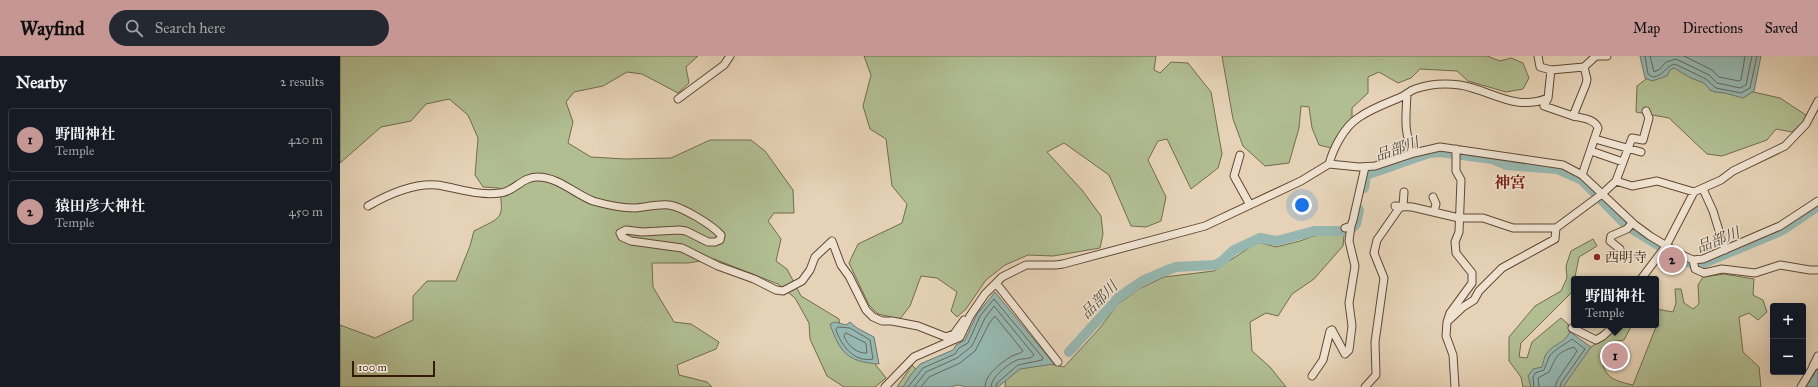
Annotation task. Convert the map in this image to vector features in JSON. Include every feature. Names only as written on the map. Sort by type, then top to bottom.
[{"type":"street","points":[[678,99],[724,65],[730,56]]},
{"type":"street","points":[[1538,56],[1540,67],[1551,70],[1584,67],[1596,56],[1607,56]]},
{"type":"street","points":[[1573,116],[1586,84],[1587,79],[1584,67]]},
{"type":"street","points":[[1551,70],[1548,98],[1544,106],[1594,122],[1598,128],[1582,175]]},
{"type":"street","points":[[1329,164],[1332,153],[1346,130],[1357,118],[1414,90],[1442,84],[1461,85],[1504,100],[1526,102],[1540,101],[1548,98]]},
{"type":"street","points":[[1407,94],[1405,128],[1407,141],[1414,153]]},
{"type":"street","points":[[1616,181],[1632,186],[1657,181],[1694,192],[1702,189],[1721,180],[1733,171],[1784,146],[1806,124],[1818,101]]},
{"type":"street","points":[[1399,206],[1412,207],[1459,218],[1483,218],[1513,228],[1556,228],[1602,194],[1616,181],[1632,138],[1643,140],[1650,118],[1646,111]]},
{"type":"street","points":[[1595,139],[1641,152]]},
{"type":"street","points":[[885,387],[914,357],[960,337],[970,316],[985,294],[1012,270],[1026,265],[1056,265],[1206,226],[1301,181],[1329,164],[1365,167],[1375,166],[1414,153],[1440,148],[1456,149],[1562,165],[1582,175],[1632,223],[1666,246],[1693,260],[1703,259],[1780,226],[1818,201]]},
{"type":"street","points":[[1454,387],[1453,355],[1446,336],[1447,322],[1450,313],[1472,283],[1472,273],[1456,253],[1455,242],[1459,232],[1461,180],[1456,171],[1456,149]]},
{"type":"street","points":[[1591,151],[1623,162]]},
{"type":"street","points":[[1240,155],[1234,176],[1250,205]]},
{"type":"street","points":[[1312,376],[1323,360],[1330,331],[1332,330],[1345,354],[1349,350],[1352,326],[1349,303],[1355,266],[1349,241],[1349,227],[1365,167]]},
{"type":"street","points":[[368,206],[394,193],[420,187],[435,185],[478,194],[501,193],[510,190],[536,176],[546,177],[592,201],[609,205],[636,208],[670,205],[684,211],[716,229],[721,235],[720,240],[708,242],[686,231],[679,230],[642,232],[626,230],[620,233],[622,237],[631,241],[682,248],[718,266],[754,278],[776,290],[787,289],[802,281],[810,270],[815,257],[832,241],[841,265],[849,276],[866,310],[873,317],[882,322],[892,321],[918,326],[946,337],[954,334],[962,321],[970,316]]},
{"type":"street","points":[[1702,189],[1713,211],[1725,250]]},
{"type":"street","points":[[1365,387],[1376,375],[1375,342],[1384,278],[1374,253],[1377,240],[1399,206],[1404,192]]},
{"type":"street","points":[[1643,276],[1666,246],[1694,192]]},
{"type":"street","points":[[1433,197],[1435,201],[1434,212]]},
{"type":"street","points":[[1620,249],[1610,241],[1611,236],[1627,229],[1632,223]]},
{"type":"street","points":[[1447,322],[1462,307],[1474,300],[1479,291],[1502,268],[1522,258],[1530,250],[1555,239],[1556,228]]},
{"type":"street","points":[[1693,260],[1695,269],[1704,273],[1722,270],[1756,272],[1780,265],[1818,270]]},
{"type":"street","points":[[996,283],[1058,362]]},
{"type":"street","points":[[1572,328],[1596,340],[1612,328]]},
{"type":"street","points":[[1801,387],[1815,365],[1818,356]]},
{"type":"green space","points":[[340,56],[698,56],[686,67],[689,83],[678,93],[642,74],[627,72],[603,86],[574,92],[566,102],[573,122],[568,143],[591,157],[625,159],[671,158],[710,140],[751,140],[765,151],[793,190],[794,213],[774,213],[768,221],[781,239],[776,261],[787,269],[801,296],[839,319],[842,339],[871,359],[886,378],[875,387],[844,387],[827,376],[810,339],[809,323],[795,298],[778,284],[714,259],[688,263],[652,263],[653,287],[674,322],[691,324],[719,342],[716,349],[677,365],[679,375],[707,382],[712,387],[340,387],[340,325],[375,338],[413,320],[413,296],[427,281],[456,281],[470,246],[474,231],[495,220],[499,216],[501,212],[501,198],[499,188],[483,187],[475,175],[478,138],[468,115],[449,99],[426,104],[411,121],[381,127],[340,163]]},
{"type":"green space","points":[[864,56],[1156,56],[1154,70],[1160,73],[1171,62],[1188,63],[1211,92],[1222,154],[1218,168],[1191,189],[1167,139],[1158,141],[1148,160],[1166,197],[1161,221],[1146,227],[1131,226],[1109,175],[1064,143],[1047,152],[1082,190],[1101,216],[1103,234],[1100,248],[1053,256],[1028,255],[1005,265],[986,280],[966,309],[957,317],[951,311],[957,292],[937,278],[921,276],[910,306],[900,319],[878,314],[869,305],[849,263],[858,244],[902,223],[907,204],[892,186],[886,139],[870,129],[863,106],[871,75]]},
{"type":"green space","points":[[1222,56],[1487,56],[1500,61],[1511,58],[1523,63],[1529,78],[1523,89],[1506,92],[1468,81],[1457,71],[1420,69],[1411,78],[1398,83],[1379,72],[1368,77],[1368,93],[1352,108],[1352,118],[1331,148],[1319,145],[1312,128],[1309,107],[1301,106],[1299,128],[1289,163],[1265,166],[1243,146],[1233,119]]},
{"type":"green space","points":[[1655,56],[1740,89],[1780,98],[1809,117],[1792,132],[1776,129],[1767,140],[1722,156],[1707,154],[1669,118],[1636,112],[1637,86],[1650,76]]},
{"type":"green space","points":[[1340,230],[1344,236],[1343,246],[1314,279],[1292,294],[1278,316],[1266,313],[1250,322],[1252,351],[1270,367],[1286,387],[1005,387],[1006,374],[1020,364],[1045,363],[1064,367],[1099,329],[1118,304],[1139,289],[1164,277],[1214,271],[1258,242],[1276,247],[1313,236],[1333,234]]},
{"type":"green space","points":[[1593,239],[1597,246],[1579,257],[1575,276],[1571,276],[1571,293],[1521,343],[1519,357],[1527,358],[1532,342],[1561,318],[1568,324],[1571,340],[1545,387],[1523,387],[1521,377],[1509,361],[1509,337],[1535,306],[1561,291],[1567,278],[1566,266],[1571,251]]},
{"type":"green space","points":[[1724,274],[1754,279],[1753,295],[1763,300],[1767,312],[1758,320],[1749,313],[1739,317],[1743,352],[1759,367],[1761,387],[1557,387],[1579,356],[1618,328],[1630,328],[1624,340],[1610,342],[1600,354],[1602,362],[1607,373],[1614,379],[1633,385],[1656,328],[1659,328],[1659,310],[1673,312],[1676,303],[1675,289],[1681,289],[1684,303],[1693,309],[1699,304],[1698,285],[1703,277]]},
{"type":"green space","points":[[912,365],[933,387],[897,387]]},
{"type":"water","points":[[1640,56],[1761,56],[1754,91],[1743,98],[1710,90],[1704,83],[1691,78],[1674,68],[1670,70],[1667,76],[1652,81],[1645,78]]},
{"type":"water","points":[[995,292],[1054,364],[1020,369],[998,387],[967,387],[958,385],[950,387],[903,387],[920,364],[953,350],[956,345],[965,340],[977,314]]},
{"type":"water","points":[[835,322],[846,325],[850,322],[857,328],[874,337],[879,364],[860,361],[847,354],[838,342],[830,324]]},
{"type":"water","points":[[1570,332],[1591,347],[1563,387],[1531,387],[1528,376],[1533,369],[1542,367],[1546,354],[1549,350],[1561,342]]},
{"type":"water","points":[[1818,368],[1818,387],[1806,387]]},
{"type":"waterway","name":"品部川","points":[[1364,188],[1366,175],[1429,153],[1440,152],[1492,159],[1506,165],[1557,169],[1582,180],[1627,226],[1686,262],[1699,265],[1783,230],[1818,206]]},
{"type":"waterway","name":"品部川","points":[[1069,352],[1119,297],[1144,280],[1176,267],[1215,265],[1221,262],[1234,250],[1260,238],[1277,241],[1314,231],[1349,231],[1356,224],[1359,210]]},
{"type":"place","name":"西明寺","points":[[1597,257]]},
{"type":"place","name":"猿田彦大神社","points":[[1672,260]]},
{"type":"place","name":"野間神社","points":[[1615,356]]},
{"type":"district","name":"神宮","points":[[1510,182]]}]
